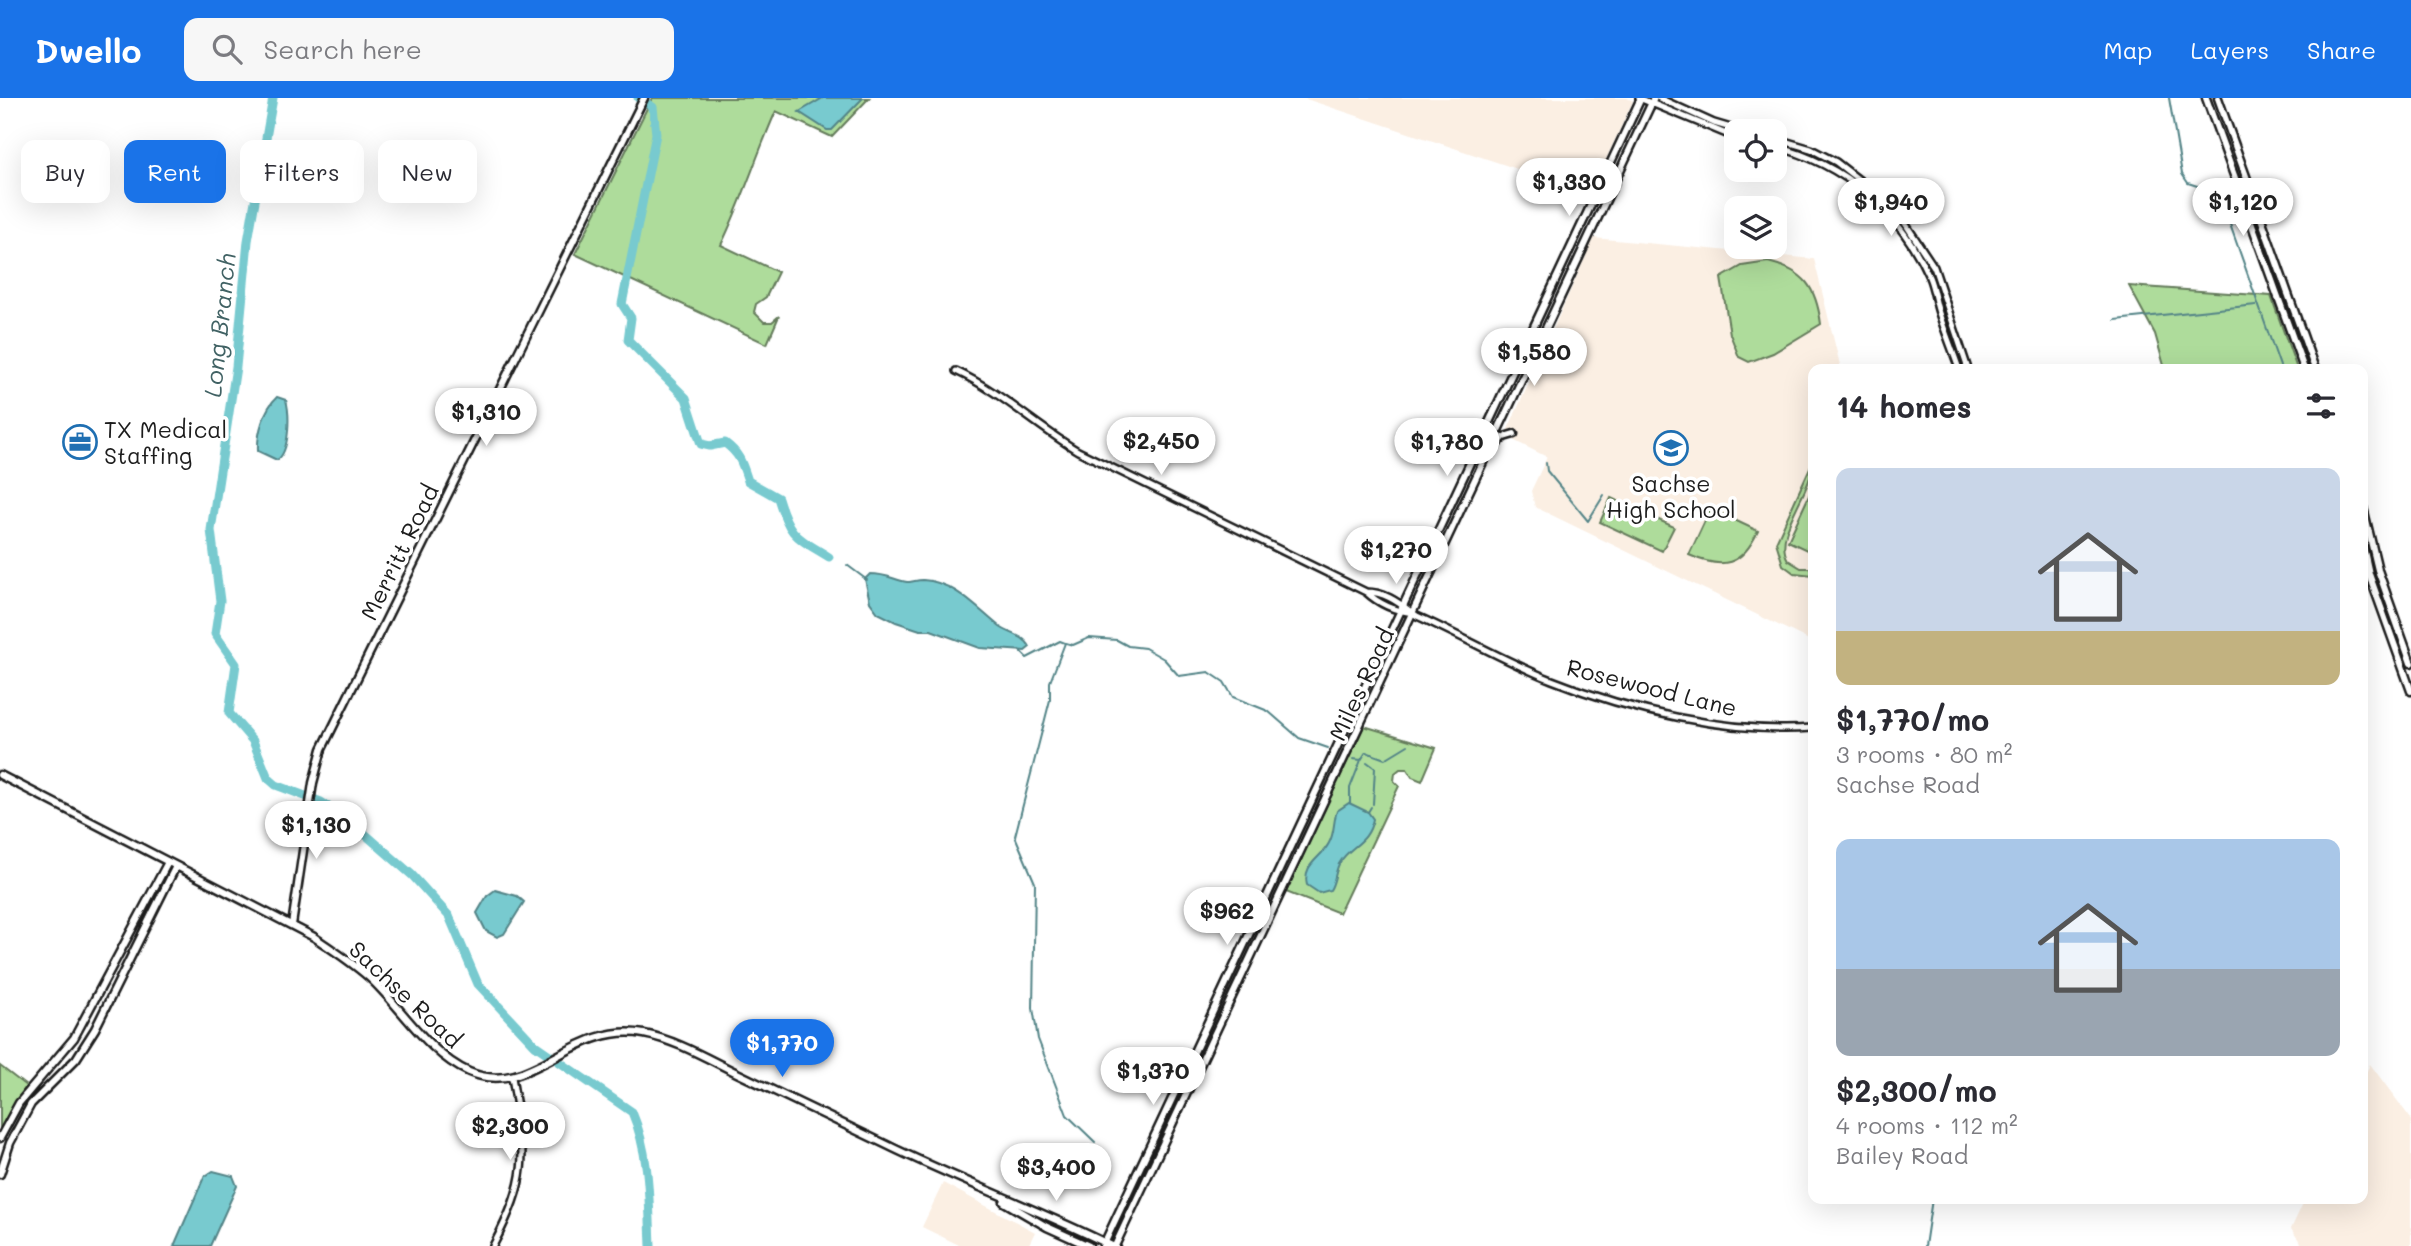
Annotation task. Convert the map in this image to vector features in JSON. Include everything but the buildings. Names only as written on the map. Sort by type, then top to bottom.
[{"type":"main road","name":"Merritt Road","points":[[292,925],[313,783],[322,750],[644,98]]},
{"type":"main road","name":"Miles Road","points":[[1104,1244],[1640,98]]},
{"type":"main road","points":[[2207,98],[2302,364]]},
{"type":"main road","points":[[2218,98],[2313,364]]},
{"type":"main road","name":"Miles Road","points":[[1114,1246],[1653,100]]},
{"type":"main road","points":[[1601,183],[1611,187]]},
{"type":"main road","points":[[1487,456],[1499,441],[1514,435]]},
{"type":"main road","points":[[2368,528],[2378,570],[2411,663]]},
{"type":"main road","points":[[2368,569],[2411,691]]},
{"type":"main road","points":[[1325,771],[1337,776]]},
{"type":"main road","name":"Sachse Road","points":[[0,775],[292,925],[354,964],[454,1064],[481,1075],[512,1077],[537,1068],[592,1038],[614,1033],[639,1034],[662,1039],[994,1195],[1047,1227],[1089,1246]]},
{"type":"main road","points":[[0,1138],[19,1104],[74,1038],[168,862]]},
{"type":"main road","points":[[0,1174],[10,1143],[30,1104],[76,1059],[94,1029],[176,866]]},
{"type":"main road","points":[[1189,1061],[1200,1067]]},
{"type":"main road","name":"Sachse Road","points":[[994,1195],[1041,1211],[1104,1244],[1114,1246]]},
{"type":"street","points":[[1640,98],[1653,100],[1724,133]]},
{"type":"street","points":[[1659,98],[1724,126]]},
{"type":"street","points":[[1787,142],[1811,149],[1836,162],[1876,191],[1905,220],[1942,286],[1948,314],[1966,364]]},
{"type":"street","points":[[1787,150],[1807,157],[1844,176],[1871,197],[1895,221],[1912,245],[1930,280],[1957,364]]},
{"type":"street","name":"Rosewood Lane","points":[[956,371],[1002,395],[1044,431],[1079,451],[1366,592],[1374,600],[1400,611],[1413,613]]},
{"type":"street","name":"Rosewood Lane","points":[[1366,592],[1378,592],[1403,604],[1413,613],[1532,671],[1584,692],[1713,724],[1760,730],[1808,729]]},
{"type":"street","points":[[494,1246],[515,1205],[523,1178],[522,1134],[512,1077]]},
{"type":"shaded area","points":[[1303,98],[1627,98],[1633,101],[1590,193]]},
{"type":"shaded area","name":"Sachse High School","points":[[1594,238],[1724,250],[1724,259],[1787,259],[1787,256],[1814,259],[1840,364],[1808,364],[1808,640],[1535,507],[1531,491],[1547,457],[1505,436]]},
{"type":"shaded area","points":[[2370,1064],[2411,1119],[2411,1246],[2303,1246],[2291,1229],[2303,1204],[2368,1204]]},
{"type":"shaded area","points":[[943,1183],[1035,1232],[1028,1246],[961,1246],[922,1227]]},
{"type":"green space","points":[[652,98],[869,98],[832,137],[776,111],[721,245],[778,272],[766,297],[756,304],[754,312],[764,322],[772,322],[779,316],[767,344],[575,254]]},
{"type":"green space","points":[[1768,262],[1791,270],[1807,282],[1816,300],[1821,324],[1773,353],[1749,362],[1739,357],[1730,334],[1721,278],[1742,266]]},
{"type":"green space","points":[[2129,286],[2271,296],[2295,364],[2164,364],[2155,334]]},
{"type":"green space","points":[[1808,472],[1807,486],[1789,525],[1784,549],[1788,560],[1801,568],[1808,568],[1808,574],[1794,573],[1783,565],[1776,542]]},
{"type":"green space","points":[[1611,498],[1674,527],[1662,551],[1600,522]]},
{"type":"green space","points":[[1808,498],[1808,551],[1788,541]]},
{"type":"green space","points":[[1713,510],[1758,531],[1745,552],[1730,562],[1712,562],[1689,555],[1709,512]]},
{"type":"green space","points":[[1364,726],[1436,748],[1422,781],[1412,777],[1407,769],[1400,769],[1395,773],[1394,781],[1399,786],[1339,913],[1286,892]]},
{"type":"green space","points":[[0,1066],[26,1086],[0,1131]]},
{"type":"water","points":[[823,98],[863,98],[832,130],[827,130],[799,112]]},
{"type":"water","points":[[277,397],[286,400],[288,423],[287,441],[277,460],[258,451],[258,444],[265,415]]},
{"type":"water","points":[[870,574],[907,582],[923,580],[945,586],[964,597],[1000,627],[1021,637],[1030,647],[1025,651],[980,648],[931,630],[920,630],[896,622],[878,613],[870,602],[865,579]]},
{"type":"water","points":[[1349,803],[1368,812],[1373,819],[1371,828],[1339,864],[1330,890],[1319,893],[1307,885],[1307,872],[1331,839],[1337,811]]},
{"type":"water","points":[[495,890],[517,896],[524,902],[504,934],[497,937],[486,931],[477,913],[487,896]]},
{"type":"water","points":[[213,1171],[233,1176],[237,1186],[210,1246],[174,1246],[204,1177]]},
{"type":"waterway","name":"Long Branch","points":[[273,98],[248,241],[236,367],[211,530],[220,601],[215,634],[236,664],[229,713],[253,741],[268,778],[276,785],[321,802],[350,821],[412,875],[449,916],[478,984],[535,1045],[632,1112],[645,1161],[651,1246]]},
{"type":"waterway","points":[[638,98],[653,107],[656,134],[622,304],[631,318],[628,340],[686,398],[701,444],[710,446],[725,443],[730,447],[740,459],[748,481],[778,498],[786,521],[795,534],[829,557]]},
{"type":"waterway","points":[[2169,98],[2182,174],[2188,183],[2219,193],[2279,364]]},
{"type":"waterway","points":[[2115,320],[2256,305]]},
{"type":"waterway","points":[[1546,463],[1547,471],[1588,521],[1604,495]]},
{"type":"waterway","points":[[847,565],[867,580]]},
{"type":"waterway","points":[[1066,643],[1073,645],[1089,638],[1117,640],[1128,646],[1145,648],[1164,659],[1179,676],[1209,672],[1224,682],[1233,697],[1268,711],[1299,738],[1328,748]]},
{"type":"waterway","points":[[1019,650],[1027,658],[1060,641],[1065,643],[1050,682],[1050,700],[1015,836],[1035,883],[1033,1008],[1038,1039],[1067,1115],[1095,1142]]},
{"type":"waterway","points":[[1361,760],[1366,752],[1385,759],[1408,745]]},
{"type":"waterway","points":[[1350,803],[1350,788],[1361,760],[1353,759]]},
{"type":"waterway","points":[[1367,762],[1375,768],[1373,804]]},
{"type":"waterway","points":[[1368,812],[1371,807]]},
{"type":"waterway","points":[[1925,1246],[1931,1204]]},
{"type":"place","name":"TX Medical Staffing","points":[[80,442]]},
{"type":"place","name":"Sachse High School","points":[[1671,448]]}]
